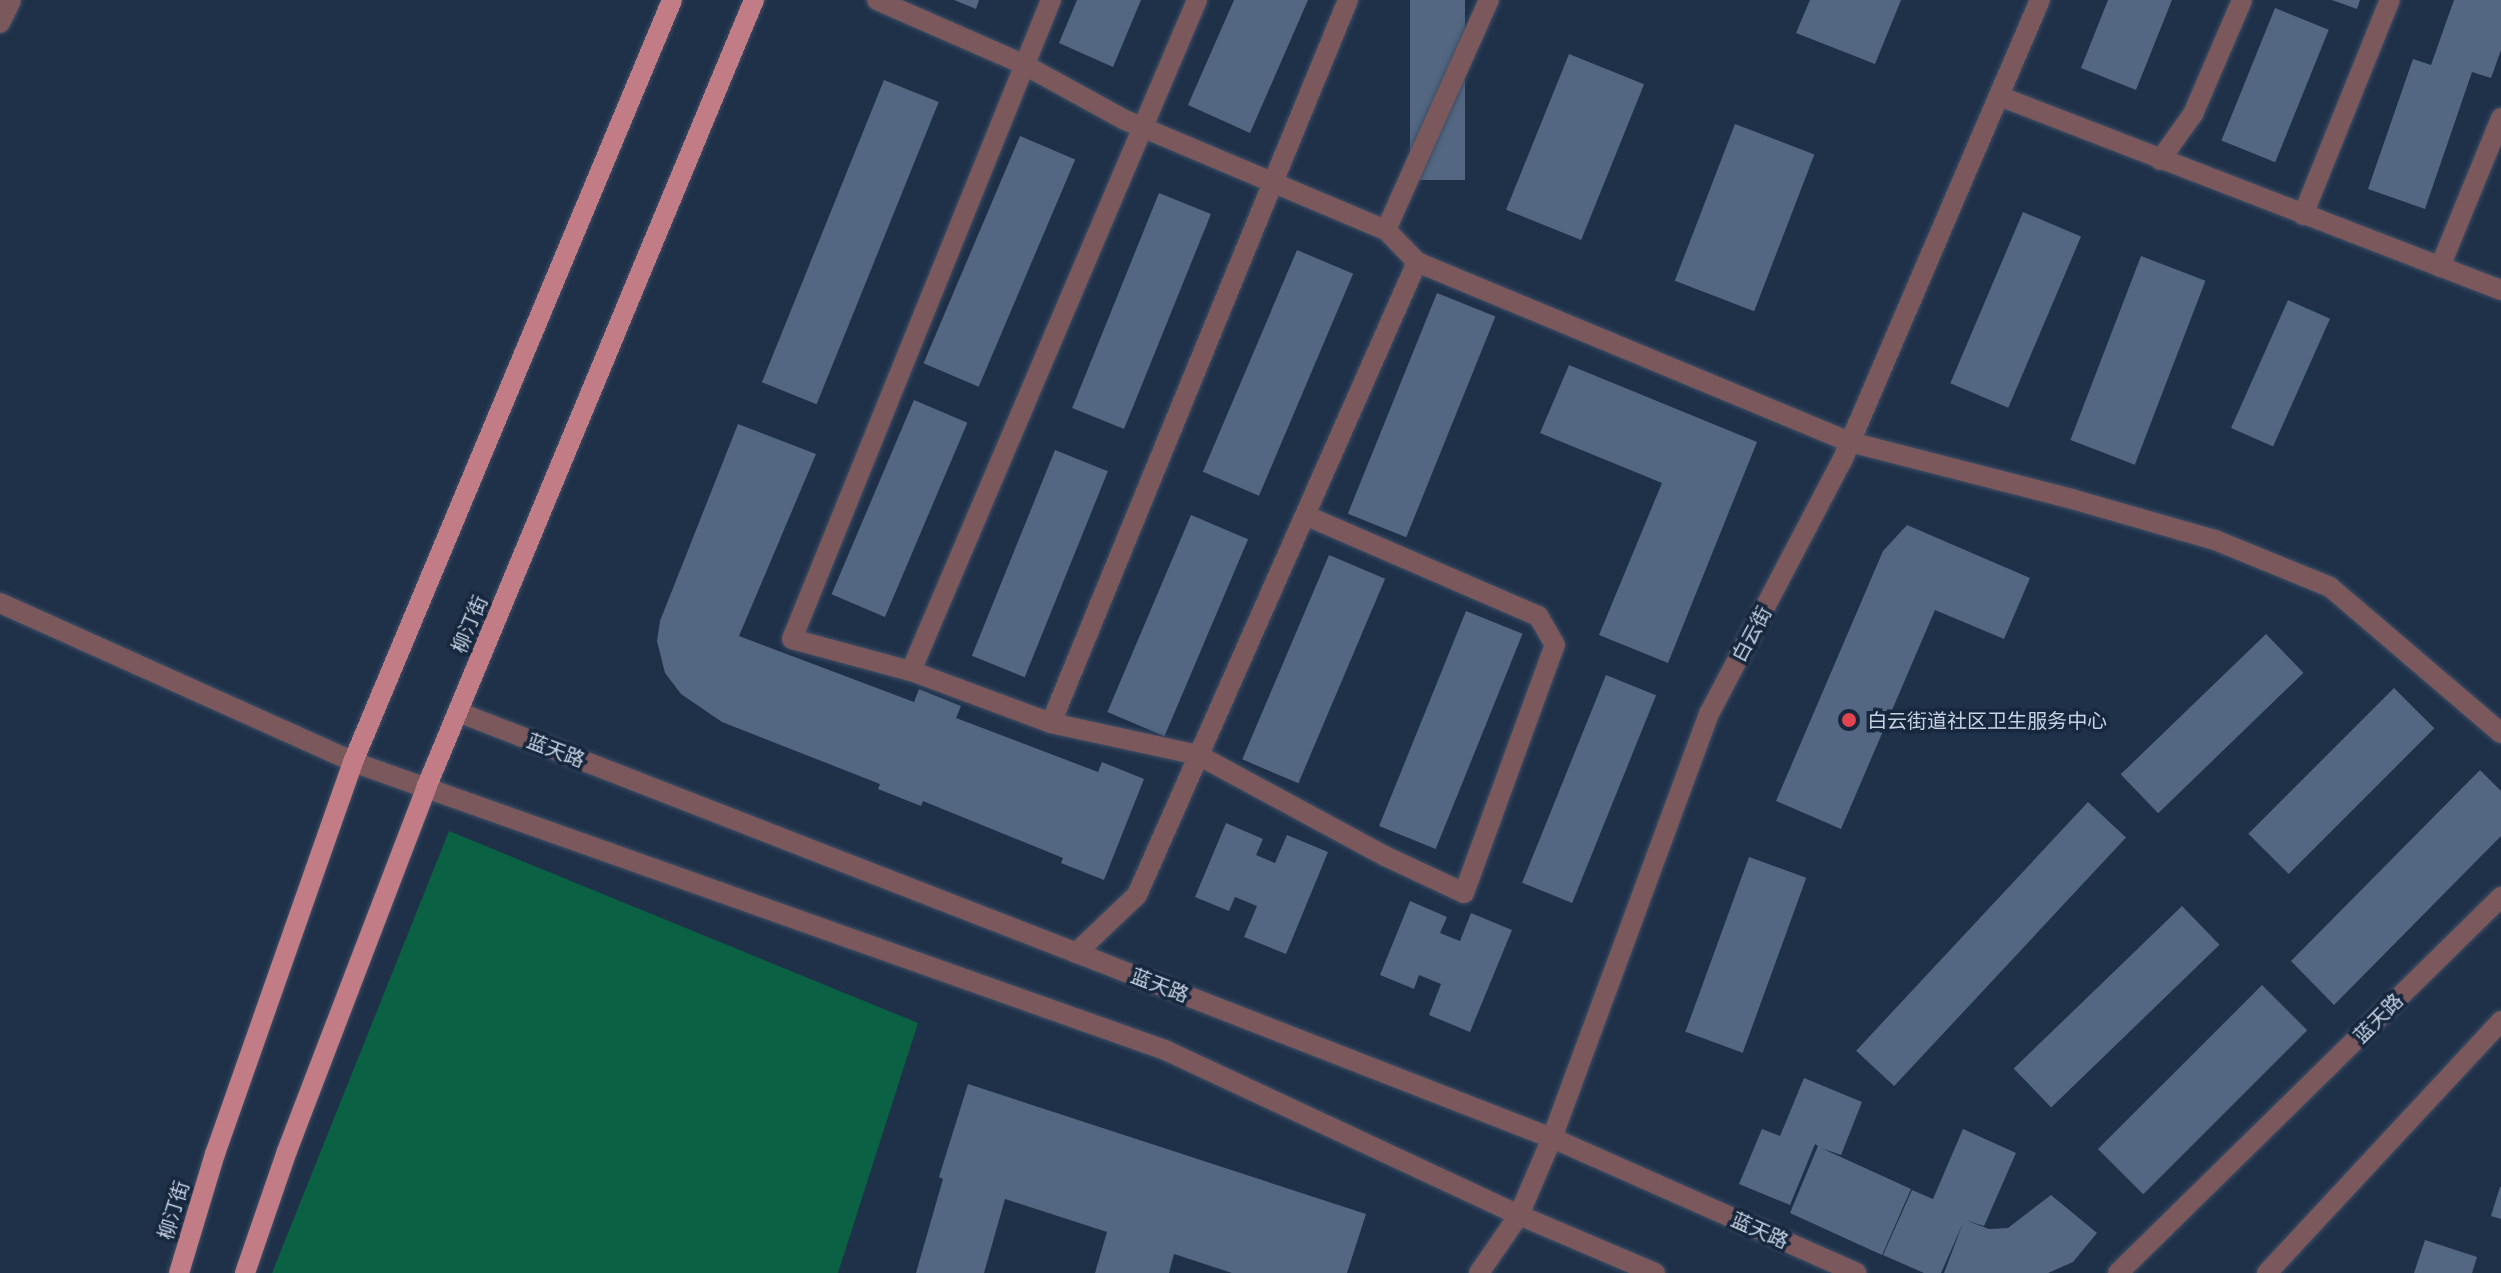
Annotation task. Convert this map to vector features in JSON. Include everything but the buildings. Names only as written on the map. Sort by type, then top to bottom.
[{"type":"main road","name":"柳汀街","points":[[179,1273],[215,1154],[353,762],[672,0]]},
{"type":"main road","name":"柳汀街","points":[[245,1273],[287,1151],[426,788],[754,0]]},
{"type":"street","points":[[0,23],[11,0]]},
{"type":"street","points":[[877,0],[1023,64],[1144,128],[1386,230],[1417,262],[1850,442],[2072,499],[2215,540],[2330,587],[2501,733]]},
{"type":"street","points":[[1051,0],[792,639],[911,671],[1051,723],[1198,755],[1385,856],[1464,893],[1555,645],[1538,616],[1307,516]]},
{"type":"street","points":[[911,671],[1197,0]]},
{"type":"street","points":[[1051,723],[1276,182],[1348,0]]},
{"type":"street","points":[[1386,230],[1489,0]]},
{"type":"street","name":"白云街","points":[[1479,1273],[1519,1215],[1552,1138],[1710,712],[1850,442],[2040,0]]},
{"type":"street","points":[[2160,160],[2193,114],[2242,0]]},
{"type":"street","points":[[2303,215],[2390,0]]},
{"type":"street","points":[[1999,96],[2501,290]]},
{"type":"street","points":[[2440,267],[2501,118]]},
{"type":"street","points":[[1076,953],[1137,895],[1417,262]]},
{"type":"street","points":[[0,603],[353,762],[1165,1050],[1519,1215],[1655,1273]]},
{"type":"street","name":"蓝天路","points":[[458,712],[1552,1138],[1856,1273]]},
{"type":"street","name":"蓝天路","points":[[2118,1273],[2501,897]]},
{"type":"street","points":[[2267,1273],[2501,1021]]},
{"type":"green space","points":[[449,831],[918,1023],[838,1273],[272,1273]]},
{"type":"place","name":"白云街道社区卫生服务中心","points":[[1849,720]]}]
